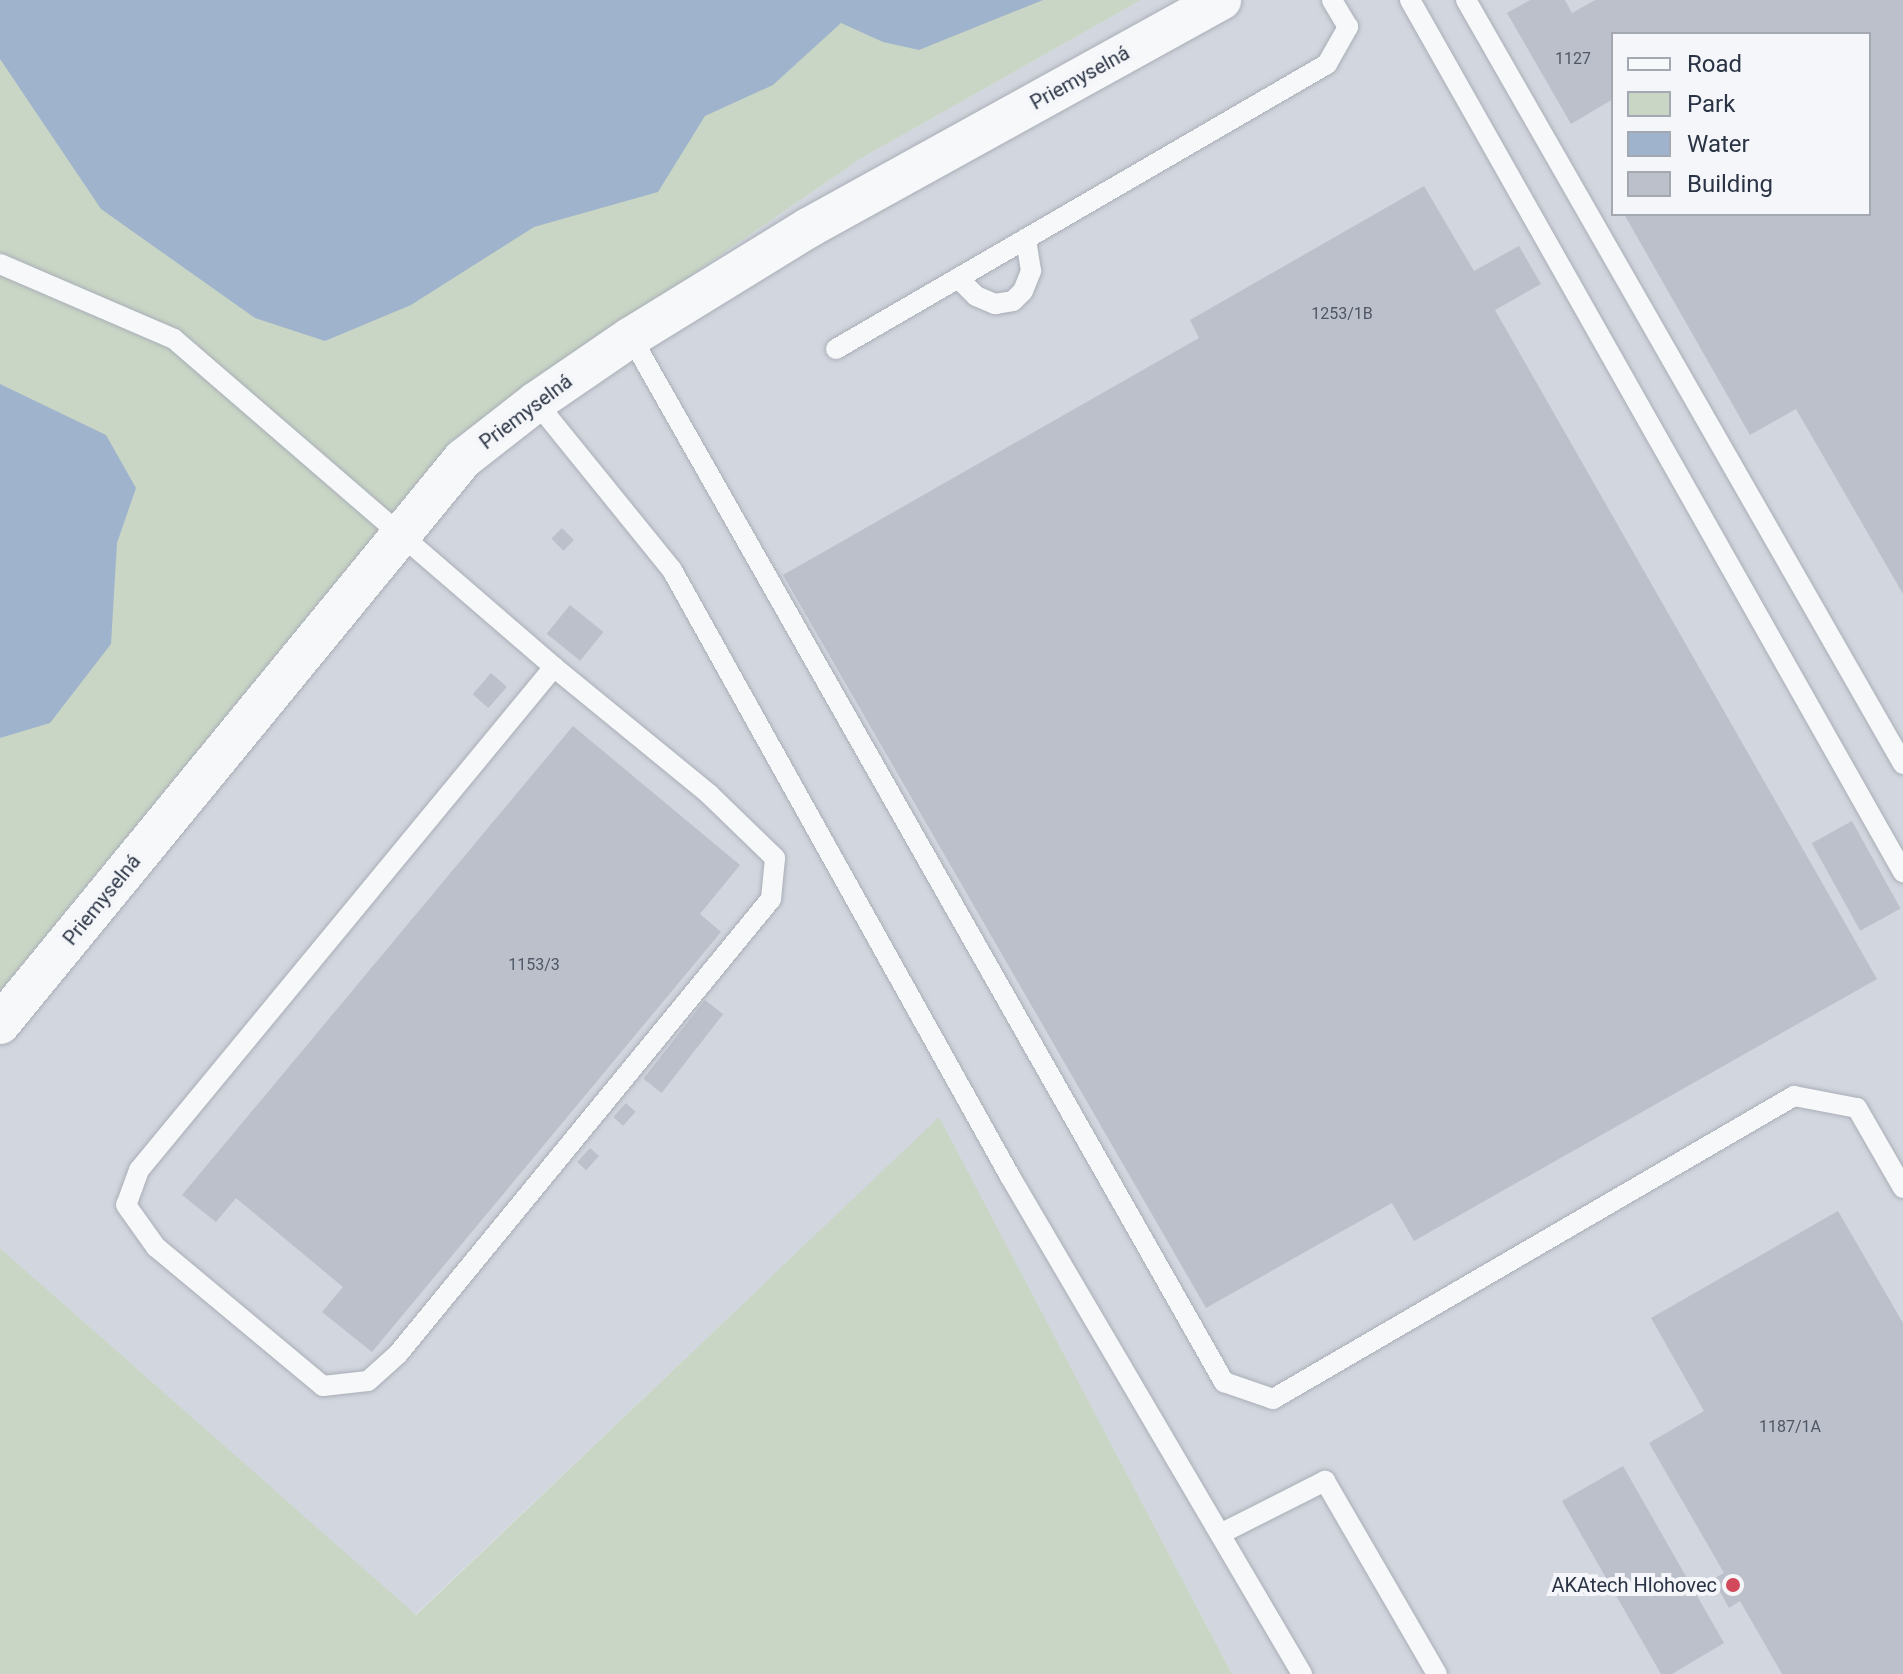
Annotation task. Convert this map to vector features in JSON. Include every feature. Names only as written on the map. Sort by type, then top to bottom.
[{"type":"street","name":"Priemyselná","points":[[0,1024],[463,459],[536,402],[631,337],[808,228],[1221,0]]},
{"type":"lane","points":[[836,349],[1327,64],[1348,27],[1332,0]]},
{"type":"lane","points":[[1410,0],[1903,872]]},
{"type":"lane","points":[[1466,0],[1903,764]]},
{"type":"lane","points":[[958,278],[976,296],[995,304],[1013,301],[1023,291],[1031,271],[1026,238]]},
{"type":"lane","points":[[0,264],[174,339],[554,667],[709,794],[775,858],[771,899],[398,1354],[368,1381],[323,1386],[156,1247],[126,1205],[139,1170],[554,667]]},
{"type":"lane","points":[[631,337],[1224,1382],[1273,1399],[1794,1096],[1857,1108],[1903,1188]]},
{"type":"lane","points":[[536,402],[672,570],[1011,1178],[1302,1674]]},
{"type":"lane","points":[[1220,1534],[1325,1481],[1437,1674]]},
{"type":"shaded area","points":[[1141,0],[1903,0],[1903,1674],[1232,1674],[939,1118],[415,1615],[0,1248],[0,991],[452,440],[860,159]]},
{"type":"green space","points":[[0,0],[1141,0],[860,159],[452,440],[0,991]]},
{"type":"green space","points":[[939,1117],[1232,1674],[0,1674],[0,1248],[416,1615]]},
{"type":"water","points":[[0,0],[1043,0],[919,50],[883,42],[841,23],[773,85],[705,116],[658,192],[534,227],[411,305],[325,341],[255,318],[101,209],[0,59]]},
{"type":"water","points":[[0,384],[106,435],[136,488],[117,543],[111,644],[50,723],[0,738]]},
{"type":"building","points":[[1530,0],[1565,0],[1572,13],[1595,0],[1903,0],[1903,594],[1796,409],[1750,435],[1625,216],[1871,216],[1871,32],[1611,32],[1611,100],[1571,124],[1507,13]]},
{"type":"building","points":[[1424,186],[1474,271],[1519,246],[1541,284],[1495,310],[1877,979],[1414,1241],[1392,1203],[1206,1308],[783,575],[1199,338],[1190,320]]},
{"type":"building","points":[[562,528],[574,540],[563,551],[551,539]]},
{"type":"building","points":[[570,605],[603,632],[580,661],[547,634]]},
{"type":"building","points":[[491,673],[507,687],[488,708],[473,694]]},
{"type":"building","points":[[573,726],[740,865],[700,914],[721,932],[372,1352],[322,1312],[343,1287],[236,1198],[216,1222],[182,1195]]},
{"type":"building","points":[[1852,821],[1900,908],[1860,931],[1812,843]]},
{"type":"building","points":[[705,1000],[723,1014],[662,1093],[643,1079]]},
{"type":"building","points":[[626,1103],[636,1112],[623,1126],[613,1117]]},
{"type":"building","points":[[590,1148],[599,1156],[586,1170],[577,1162]]},
{"type":"building","points":[[1838,1211],[1903,1323],[1903,1674],[1782,1674],[1740,1601],[1729,1608],[1713,1579],[1724,1573],[1649,1443],[1704,1411],[1651,1318]]},
{"type":"building","points":[[1623,1466],[1724,1643],[1672,1674],[1661,1674],[1562,1501]]},
{"type":"place","name":"AKAtech Hlohovec","points":[[1733,1585]]}]
